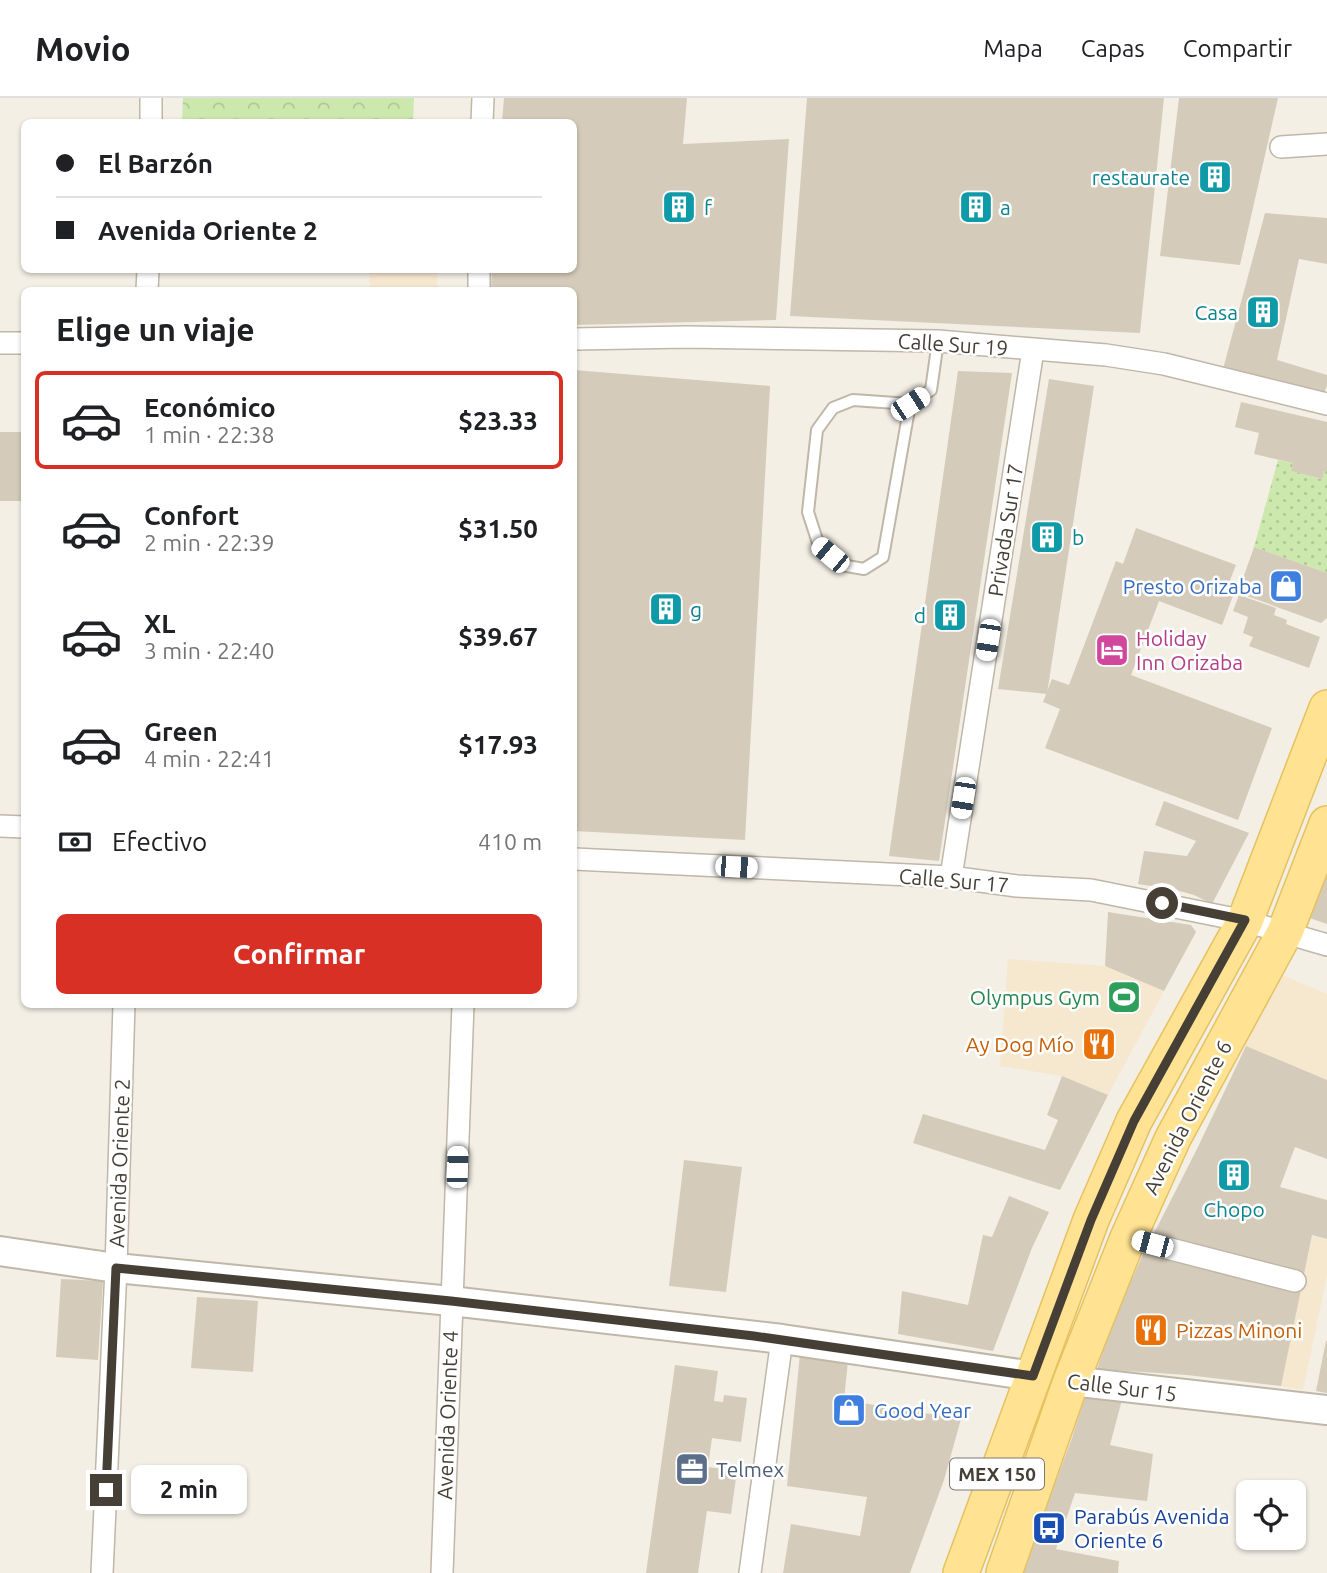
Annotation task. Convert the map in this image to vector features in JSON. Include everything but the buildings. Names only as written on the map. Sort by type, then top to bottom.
[{"type":"main road","name":"Avenida Oriente 6","points":[[961,1573],[1091,1220],[1134,1121],[1245,920],[1327,708]]},
{"type":"main road","name":"Avenida Oriente 6","points":[[1004,1573],[1070,1381],[1128,1238],[1173,1138],[1285,932],[1327,824]]},
{"type":"street","points":[[151,98],[151,119]]},
{"type":"street","points":[[482,119],[483,98]]},
{"type":"street","points":[[1281,147],[1327,145]]},
{"type":"street","name":"Calle Sur 19","points":[[577,339],[687,337],[938,341],[1106,355],[1164,364],[1327,404]]},
{"type":"street","points":[[0,343],[21,343]]},
{"type":"street","name":"Privada Sur 17","points":[[951,877],[1032,350]]},
{"type":"street","points":[[0,826],[21,827]]},
{"type":"street","name":"Calle Sur 17","points":[[577,859],[951,877],[1017,886],[1091,890],[1245,920],[1327,945]]},
{"type":"street","name":"Avenida Oriente 2","points":[[102,1573],[116,1268],[124,1008]]},
{"type":"street","name":"Avenida Oriente 4","points":[[442,1573],[463,1008]]},
{"type":"street","points":[[1128,1238],[1294,1281]]},
{"type":"street","name":"Calle Sur 15","points":[[0,1251],[116,1268],[451,1301],[782,1339],[1070,1381],[1327,1410]]},
{"type":"street","points":[[750,1573],[782,1339]]},
{"type":"lane","points":[[910,404],[883,557],[864,569],[841,565],[819,546],[808,512],[817,430],[833,408],[853,400],[910,404],[931,390],[938,341]]},
{"type":"shaded area","points":[[369,273],[437,273],[438,287],[370,287]]},
{"type":"shaded area","points":[[1008,959],[1105,966],[1164,991],[1108,1095],[1062,1076],[1000,1066]]},
{"type":"shaded area","points":[[1280,974],[1327,994],[1327,1080],[1245,1046]]},
{"type":"shaded area","points":[[1312,1236],[1327,1239],[1327,1275],[1303,1390],[1281,1386]]},
{"type":"green space","points":[[183,98],[414,98],[413,119],[182,119]]},
{"type":"green space","points":[[1278,460],[1293,463],[1292,471],[1321,479],[1324,471],[1327,471],[1327,573],[1254,547]]},
{"type":"place","name":"restaurate","points":[[1215,177]]},
{"type":"place","name":"f","points":[[679,207]]},
{"type":"place","name":"a","points":[[976,207]]},
{"type":"place","name":"Casa","points":[[1263,312]]},
{"type":"place","name":"b","points":[[1047,537]]},
{"type":"place","name":"Presto Orizaba","points":[[1286,586]]},
{"type":"place","name":"g","points":[[666,609]]},
{"type":"place","name":"d","points":[[950,615]]},
{"type":"place","name":"Holiday Inn Orizaba","points":[[1112,650]]},
{"type":"place","name":"Olympus Gym","points":[[1124,997]]},
{"type":"place","name":"Ay Dog Mío","points":[[1099,1044]]},
{"type":"place","name":"Chopo","points":[[1234,1175]]},
{"type":"place","name":"Pizzas Minoni","points":[[1151,1330]]},
{"type":"place","name":"Good Year","points":[[849,1410]]},
{"type":"place","name":"Telmex","points":[[692,1469]]},
{"type":"place","name":"Parabús Avenida Oriente 6","points":[[1049,1528]]},
{"type":"route","points":[[106,1490],[116,1268],[451,1301],[782,1339],[1033,1376],[1091,1220],[1134,1121],[1245,920],[1162,903]]}]
